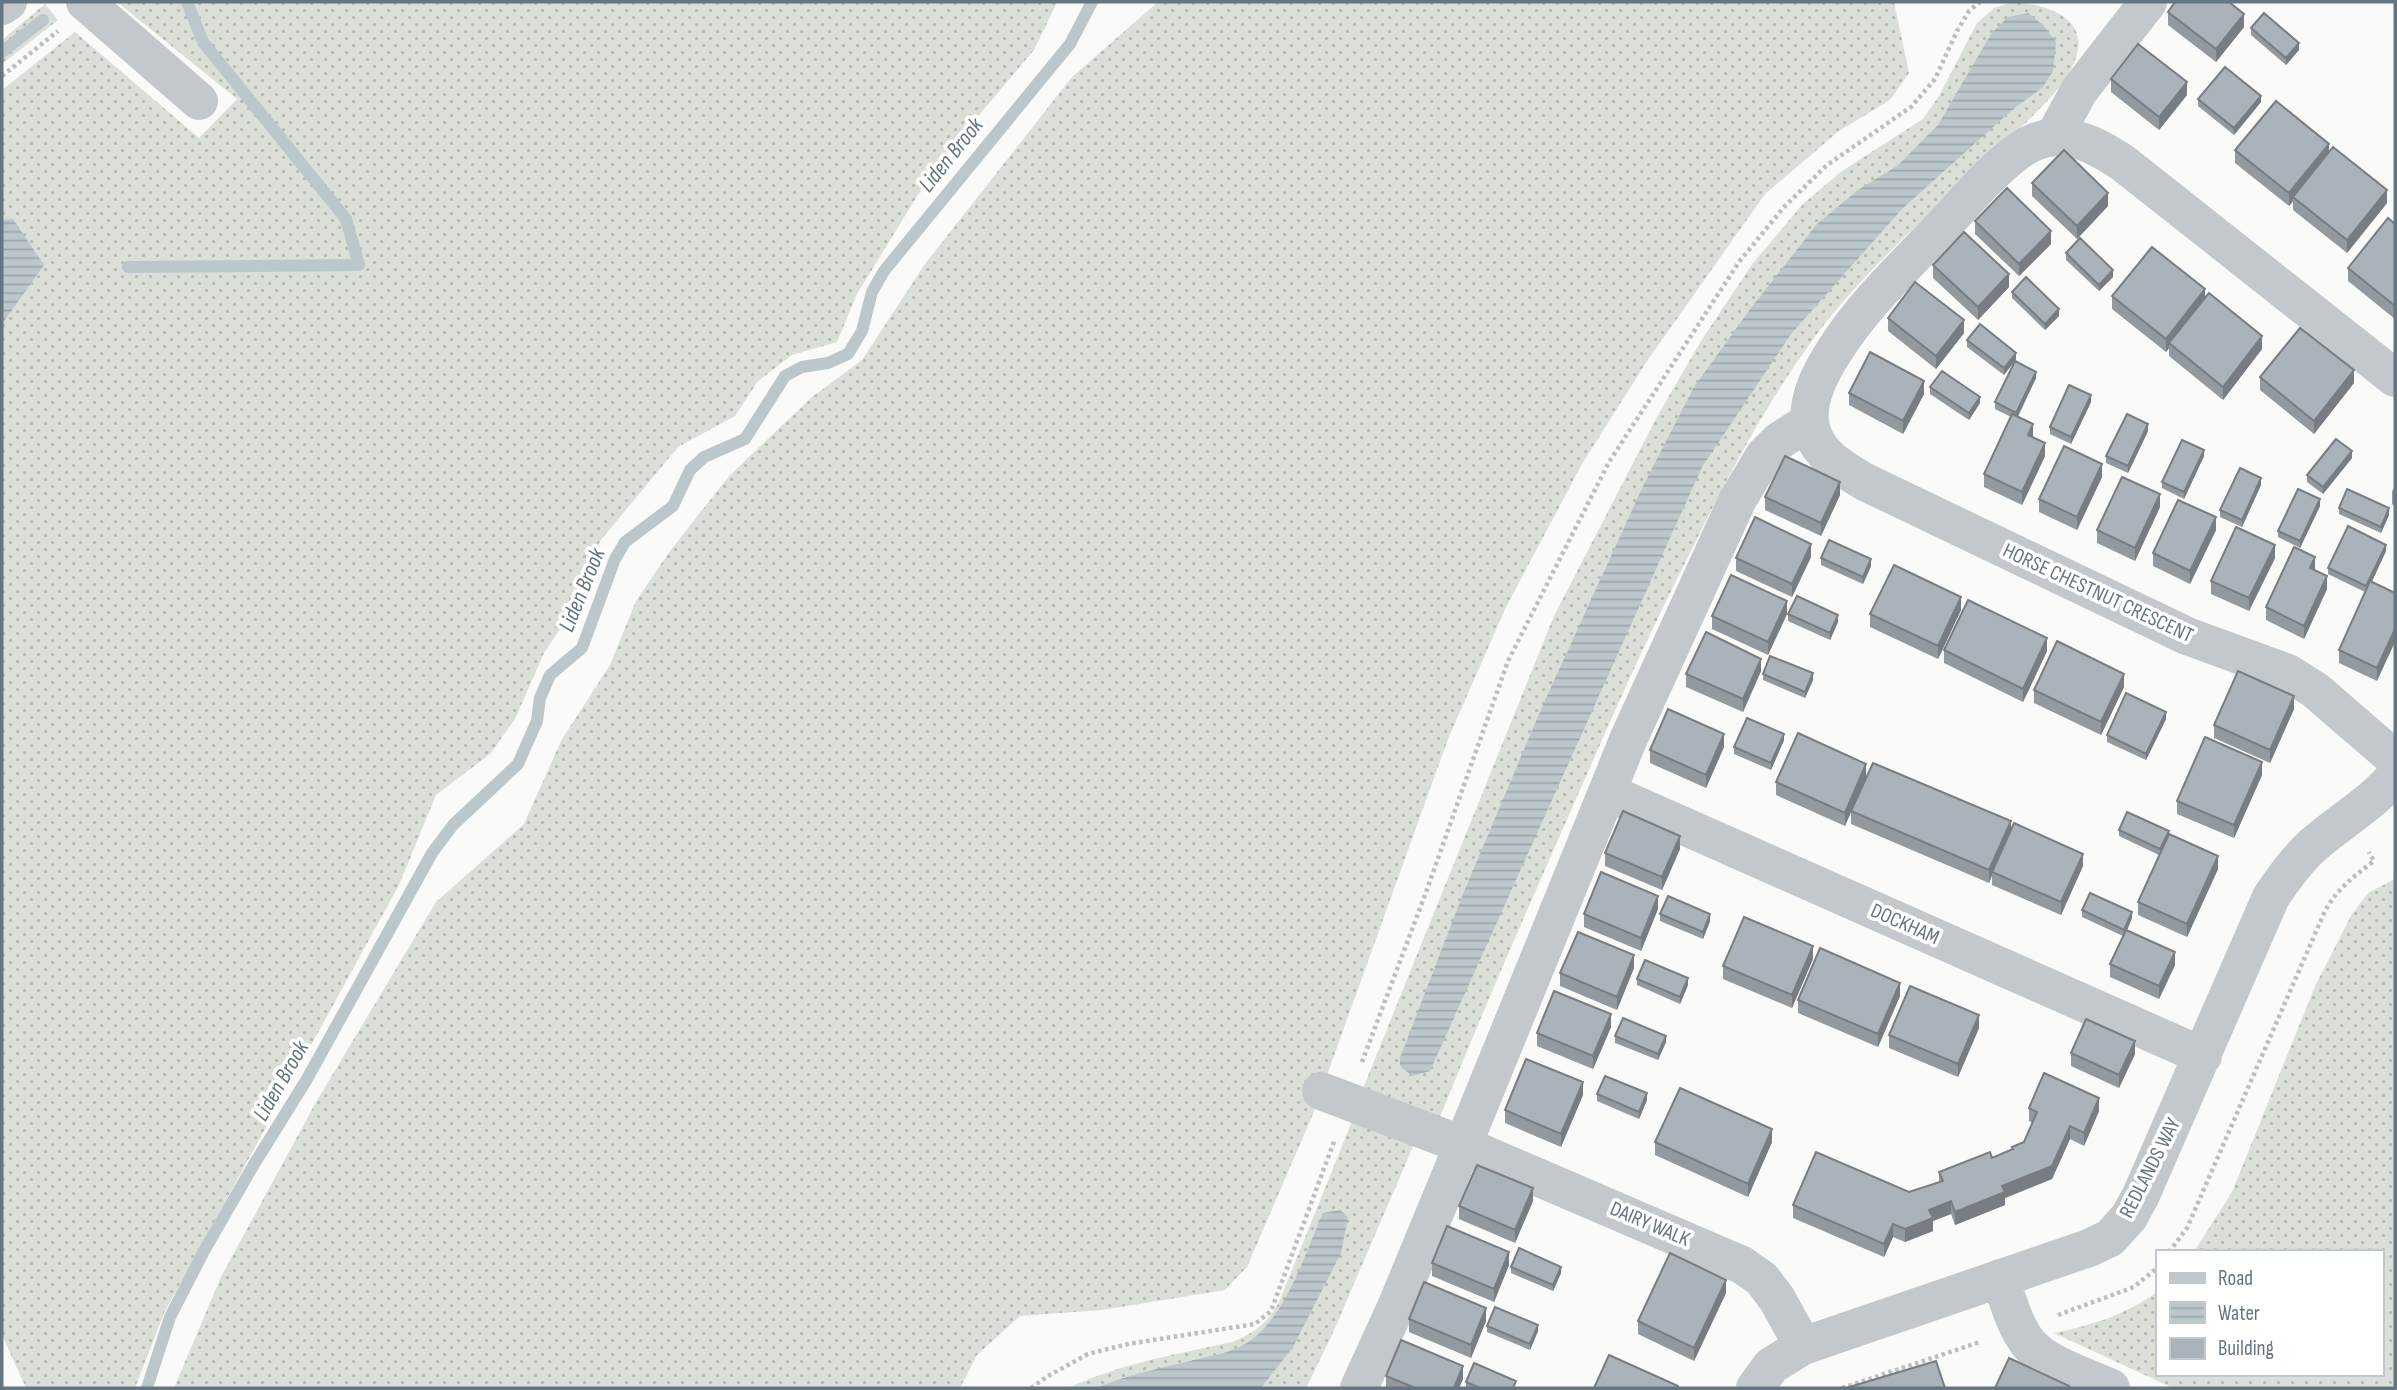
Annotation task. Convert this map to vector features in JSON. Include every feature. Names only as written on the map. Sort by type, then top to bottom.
[{"type":"street","points":[[2,6],[8,2]]},
{"type":"street","points":[[2054,137],[2079,91],[2148,2]]},
{"type":"street","points":[[87,3],[199,101]]},
{"type":"street","points":[[1359,1388],[1396,1307],[1628,740],[1737,501],[1764,456],[1779,441],[1810,421],[1815,386],[1853,324],[1975,192],[2007,161],[2030,144],[2054,137],[2077,140],[2101,149],[2123,163],[2395,378]]},
{"type":"street","name":"HORSE CHESTNUT CRESCENT","points":[[1810,421],[1817,443],[1834,464],[1865,482],[2188,636],[2288,673],[2315,690],[2395,759]]},
{"type":"street","name":"REDLANDS WAY","points":[[1755,1388],[1771,1366],[1803,1346],[2090,1248],[2110,1238],[2129,1217],[2159,1160],[2271,897],[2288,872],[2312,847],[2395,776]]},
{"type":"street","name":"DOCKHAM","points":[[1607,792],[2203,1056]]},
{"type":"street","name":"DAIRY WALK","points":[[1334,1096],[1463,1145],[1742,1265],[1762,1279],[1803,1346]]},
{"type":"street","points":[[2000,1278],[2029,1345],[2050,1360],[2111,1388]]},
{"type":"path","points":[[1031,1388],[1088,1354],[1128,1344],[1255,1324],[1271,1311],[1293,1259],[1334,1096],[1394,973],[1430,883],[1508,661],[1609,462],[1739,262],[1784,207],[1826,165],[1911,107],[1936,79],[1957,31],[1969,11],[1980,2]]},
{"type":"path","points":[[2,76],[48,40],[87,3]]},
{"type":"path","points":[[2170,1250],[2187,1228],[2198,1205],[2325,911],[2333,896],[2374,861],[2349,818]]},
{"type":"shaded area","points":[[117,2],[1057,2],[1034,50],[935,167],[857,294],[837,342],[792,355],[758,381],[735,416],[678,447],[600,541],[577,604],[544,653],[515,719],[490,754],[436,795],[399,885],[164,1313],[135,1388],[26,1388],[2,1335],[2,90],[75,32],[199,138],[237,99]]},
{"type":"shaded area","points":[[1158,2],[1894,2],[1909,73],[1890,100],[1839,131],[1765,194],[1647,361],[1582,464],[1506,607],[1448,739],[1313,1114],[1247,1267],[1225,1290],[1102,1310],[1020,1316],[977,1355],[960,1388],[174,1388],[221,1277],[315,1104],[436,902],[524,824],[562,739],[610,665],[636,601],[670,551],[729,476],[812,397],[862,360],[925,264],[1072,77]]},
{"type":"shaded area","points":[[2014,2],[2038,6],[2057,13],[2070,22],[2077,34],[2078,47],[2074,63],[2064,80],[2019,129],[1865,277],[1811,342],[1761,419],[1703,527],[1626,686],[1438,1122],[1362,1091],[1554,616],[1658,415],[1701,341],[1753,263],[1803,204],[1842,171],[1923,119],[1939,96],[1977,23],[1994,8]]},
{"type":"shaded area","points":[[45,4],[58,20],[2,64],[2,40]]},
{"type":"shaded area","points":[[2395,879],[2395,1388],[2173,1388],[2054,1333],[2108,1318],[2156,1293],[2156,1376],[2383,1376],[2383,1250],[2195,1250],[2232,1192],[2316,984],[2352,914],[2368,893]]},
{"type":"shaded area","points":[[1353,1119],[1414,1144],[1332,1335],[1306,1388],[1068,1388],[1128,1366],[1232,1342],[1247,1335],[1265,1321],[1279,1302]]},
{"type":"water","points":[[2028,13],[2044,26],[2056,42],[2053,71],[2043,87],[2012,110],[1902,209],[1791,334],[1702,467],[1430,1071],[1412,1076],[1400,1066],[1400,1058],[1463,894],[1542,707],[1644,484],[1694,387],[1817,224],[1858,190],[1897,166],[1938,125],[1991,34],[2008,17]]},
{"type":"water","points":[[13,219],[44,265],[2,324],[2,220]]},
{"type":"water","points":[[1340,1210],[1348,1217],[1341,1253],[1293,1347],[1261,1388],[1096,1388],[1144,1372],[1226,1352],[1245,1344],[1272,1319],[1283,1303],[1323,1213]]},
{"type":"building","points":[[2175,2],[2229,2],[2244,14],[2216,49],[2168,12]]},
{"type":"building","points":[[2264,13],[2299,43],[2286,58],[2251,28]]},
{"type":"building","points":[[2138,44],[2187,82],[2159,117],[2111,79]]},
{"type":"building","points":[[2225,67],[2261,96],[2234,128],[2198,99]]},
{"type":"building","points":[[2276,101],[2329,144],[2289,193],[2235,150]]},
{"type":"building","points":[[2333,147],[2387,190],[2347,240],[2293,197]]},
{"type":"building","points":[[2064,150],[2108,193],[2077,226],[2032,183]]},
{"type":"building","points":[[2007,188],[2051,231],[2019,264],[1975,221]]},
{"type":"building","points":[[2388,218],[2395,224],[2395,306],[2348,268]]},
{"type":"building","points":[[1964,232],[2009,274],[1978,307],[1933,265]]},
{"type":"building","points":[[2080,238],[2113,270],[2099,285],[2066,253]]},
{"type":"building","points":[[2152,247],[2205,289],[2166,339],[2112,296]]},
{"type":"building","points":[[2026,277],[2059,309],[2045,324],[2012,292]]},
{"type":"building","points":[[1915,282],[1964,320],[1936,356],[1888,318]]},
{"type":"building","points":[[2209,293],[2262,336],[2223,387],[2169,343]]},
{"type":"building","points":[[1980,324],[2016,353],[2004,368],[1967,340]]},
{"type":"building","points":[[2300,328],[2354,370],[2314,421],[2260,377]]},
{"type":"building","points":[[1870,352],[1924,381],[1903,421],[1849,393]]},
{"type":"building","points":[[2015,361],[2036,372],[2016,413],[1995,402]]},
{"type":"building","points":[[1942,371],[1980,397],[1969,413],[1930,387]]},
{"type":"building","points":[[2069,385],[2091,395],[2071,437],[2050,427]]},
{"type":"building","points":[[2012,414],[2033,424],[2028,435],[2045,443],[2022,492],[1984,474]]},
{"type":"building","points":[[2127,414],[2148,424],[2128,466],[2106,456]]},
{"type":"building","points":[[2336,439],[2352,451],[2323,487],[2307,475]]},
{"type":"building","points":[[2182,440],[2204,450],[2184,492],[2162,482]]},
{"type":"building","points":[[2064,446],[2102,464],[2077,517],[2039,499]]},
{"type":"building","points":[[1785,456],[1840,482],[1821,523],[1765,497]]},
{"type":"building","points":[[2240,468],[2261,478],[2242,520],[2220,510]]},
{"type":"building","points":[[2122,477],[2160,494],[2135,548],[2097,530]]},
{"type":"building","points":[[2298,489],[2320,499],[2300,541],[2278,531]]},
{"type":"building","points":[[2347,489],[2389,508],[2381,527],[2339,508]]},
{"type":"building","points":[[2178,500],[2216,517],[2190,571],[2153,553]]},
{"type":"building","points":[[1755,517],[1811,544],[1792,584],[1736,558]]},
{"type":"building","points":[[2348,526],[2386,545],[2366,586],[2328,568]]},
{"type":"building","points":[[2236,527],[2275,545],[2249,598],[2211,581]]},
{"type":"building","points":[[1829,540],[1871,559],[1863,577],[1821,558]]},
{"type":"building","points":[[2294,547],[2315,557],[2310,568],[2327,576],[2304,626],[2266,607]]},
{"type":"building","points":[[1894,565],[1961,597],[1938,646],[1870,614]]},
{"type":"building","points":[[1731,575],[1787,601],[1768,642],[1712,616]]},
{"type":"building","points":[[2370,581],[2395,593],[2395,629],[2377,668],[2339,650]]},
{"type":"building","points":[[1797,596],[1838,615],[1830,633],[1788,614]]},
{"type":"building","points":[[1968,600],[2047,638],[2023,689],[1944,650]]},
{"type":"building","points":[[1706,632],[1761,659],[1743,699],[1686,674]]},
{"type":"building","points":[[2057,641],[2124,674],[2101,722],[2034,690]]},
{"type":"building","points":[[1770,656],[1813,673],[1805,692],[1763,674]]},
{"type":"building","points":[[2238,671],[2294,696],[2270,750],[2214,725]]},
{"type":"building","points":[[2126,693],[2166,712],[2146,754],[2107,735]]},
{"type":"building","points":[[1668,709],[1724,734],[1706,775],[1650,750]]},
{"type":"building","points":[[1747,718],[1784,734],[1771,763],[1734,747]]},
{"type":"building","points":[[1798,733],[1866,764],[1845,813],[1776,782]]},
{"type":"building","points":[[2205,737],[2262,762],[2234,825],[2177,801]]},
{"type":"building","points":[[1873,763],[2011,821],[1989,870],[1851,811]]},
{"type":"building","points":[[1623,811],[1680,836],[1662,877],[1605,853]]},
{"type":"building","points":[[2127,812],[2169,831],[2160,849],[2119,830]]},
{"type":"building","points":[[2014,823],[2083,854],[2061,902],[1992,872]]},
{"type":"building","points":[[2169,834],[2218,856],[2187,924],[2138,902]]},
{"type":"building","points":[[1601,872],[1658,896],[1641,938],[1584,914]]},
{"type":"building","points":[[2090,893],[2132,912],[2124,930],[2082,910]]},
{"type":"building","points":[[1668,896],[1710,914],[1703,932],[1660,914]]},
{"type":"building","points":[[1744,917],[1813,946],[1792,995],[1723,966]]},
{"type":"building","points":[[2126,930],[2175,952],[2159,986],[2110,964]]},
{"type":"building","points":[[1578,932],[1634,955],[1617,997],[1560,973]]},
{"type":"building","points":[[1820,948],[1900,983],[1878,1034],[1798,1000]]},
{"type":"building","points":[[1645,960],[1688,978],[1680,997],[1637,979]]},
{"type":"building","points":[[1910,986],[1979,1015],[1958,1064],[1889,1035]]},
{"type":"building","points":[[1554,991],[1611,1014],[1593,1056],[1537,1033]]},
{"type":"building","points":[[1623,1018],[1666,1036],[1658,1054],[1615,1036]]},
{"type":"building","points":[[2086,1019],[2135,1041],[2119,1075],[2071,1053]]},
{"type":"building","points":[[1526,1059],[1583,1082],[1561,1134],[1505,1110]]},
{"type":"building","points":[[2044,1073],[2099,1098],[2084,1133],[2070,1126],[2052,1166],[2002,1186],[2005,1192],[1955,1212],[1951,1201],[1929,1210],[1933,1218],[1905,1229],[1893,1224],[1884,1244],[1793,1205],[1816,1152],[1909,1192],[1943,1181],[1939,1172],[1990,1152],[1992,1158],[2013,1149],[2012,1147],[2024,1142],[2037,1112],[2029,1108]]},
{"type":"building","points":[[1605,1076],[1647,1093],[1639,1112],[1597,1094]]},
{"type":"building","points":[[1680,1088],[1772,1129],[1748,1184],[1655,1142]]},
{"type":"building","points":[[1477,1165],[1533,1188],[1515,1230],[1459,1206]]},
{"type":"building","points":[[1447,1226],[1509,1252],[1494,1289],[1432,1263]]},
{"type":"building","points":[[1519,1248],[1561,1267],[1553,1285],[1511,1267]]},
{"type":"building","points":[[1670,1253],[1726,1280],[1694,1348],[1638,1321]]},
{"type":"building","points":[[1424,1282],[1486,1308],[1471,1345],[1409,1319]]},
{"type":"building","points":[[1495,1307],[1538,1325],[1530,1344],[1487,1326]]},
{"type":"building","points":[[1401,1340],[1463,1366],[1454,1388],[1415,1388],[1386,1376]]},
{"type":"building","points":[[1609,1355],[1678,1386],[1594,1388]]},
{"type":"building","points":[[2009,1358],[2069,1386],[1995,1388]]},
{"type":"building","points":[[1936,1361],[1945,1388],[1846,1388]]},
{"type":"building","points":[[1474,1363],[1516,1381],[1513,1388],[1480,1388],[1466,1382]]},
{"type":"waterway","points":[[128,267],[359,265],[346,219],[203,42],[187,2]]},
{"type":"waterway","name":"Liden Brook","points":[[147,1388],[170,1317],[204,1251],[307,1079],[432,853],[453,825],[518,764],[537,721],[540,698],[550,675],[582,648],[615,559],[625,542],[673,506],[690,470],[704,457],[745,439],[785,376],[802,367],[828,363],[848,354],[862,331],[872,292],[884,271],[1070,44],[1092,2]]},
{"type":"waterway","points":[[2,52],[43,20]]}]
